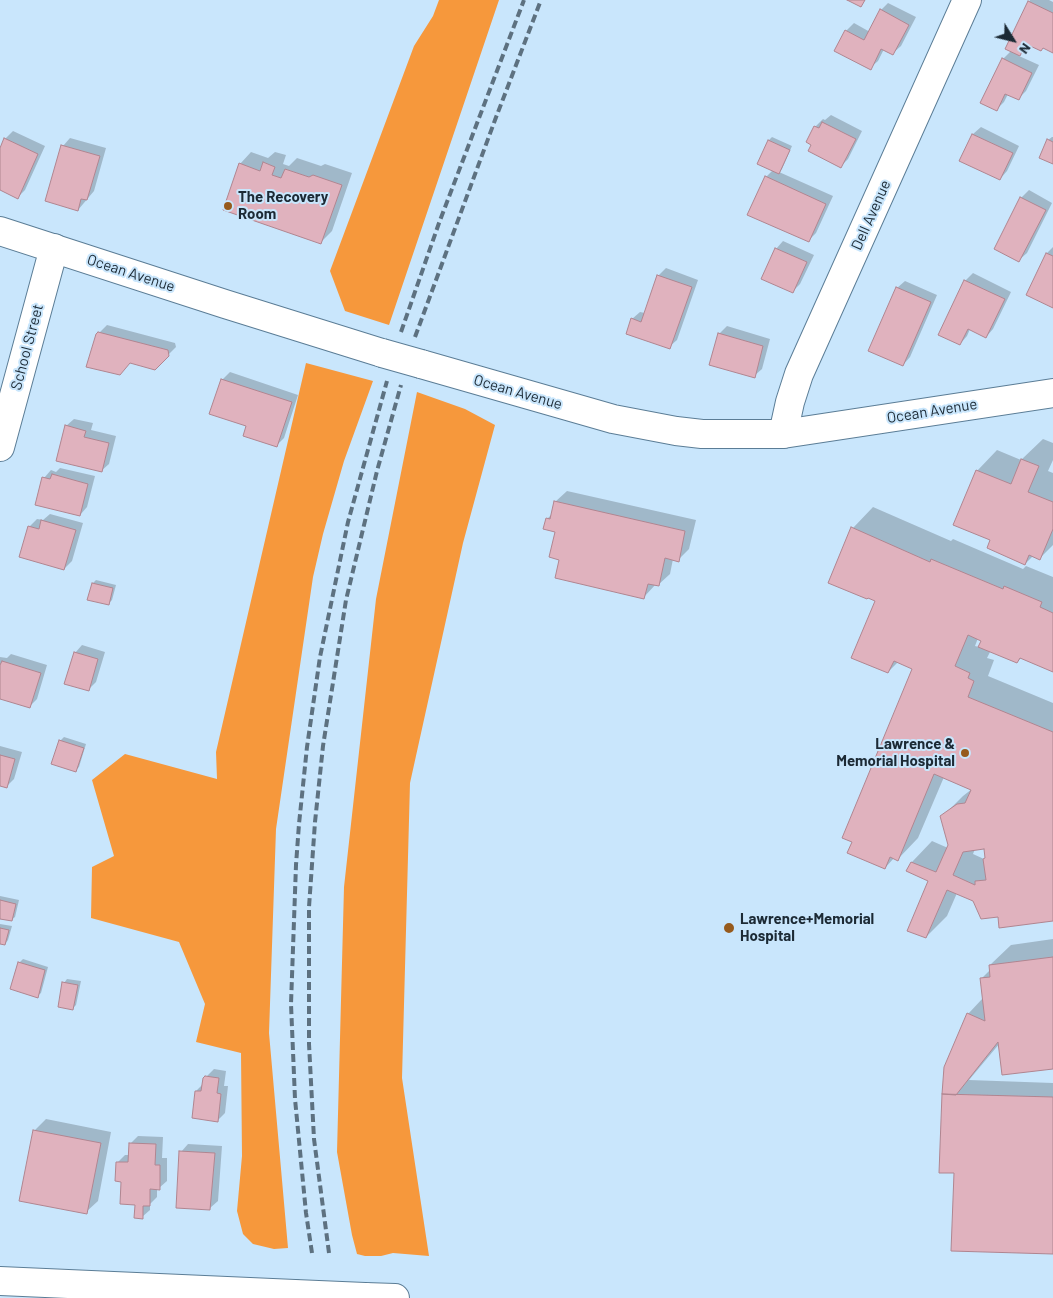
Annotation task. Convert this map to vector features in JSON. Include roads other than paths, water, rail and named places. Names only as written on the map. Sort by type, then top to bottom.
[{"type":"main road","name":"Dell Avenue","points":[[783,434],[799,374],[967,0]]},
{"type":"main road","name":"Ocean Avenue","points":[[0,231],[260,315],[421,364],[645,426],[702,434],[783,434],[1053,393]]},
{"type":"main road","name":"School Street","points":[[0,447],[54,248]]},
{"type":"main road","points":[[0,1281],[240,1295],[295,1294],[394,1298]]},
{"type":"railway","points":[[401,332],[439,223],[524,0]]},
{"type":"railway","points":[[415,337],[541,0]]},
{"type":"railway","points":[[312,1253],[306,1213],[295,1099],[291,1004],[299,824],[307,747],[320,657],[348,522],[387,381]]},
{"type":"railway","points":[[329,1253],[314,1139],[309,1044],[309,907],[315,822],[323,746],[346,600],[377,471],[401,385]]},
{"type":"place","name":"The Recovery Room","points":[[228,206]]},
{"type":"place","name":"Lawrence & Memorial Hospital","points":[[965,753]]},
{"type":"place","name":"Lawrence+Memorial Hospital","points":[[729,928]]}]
